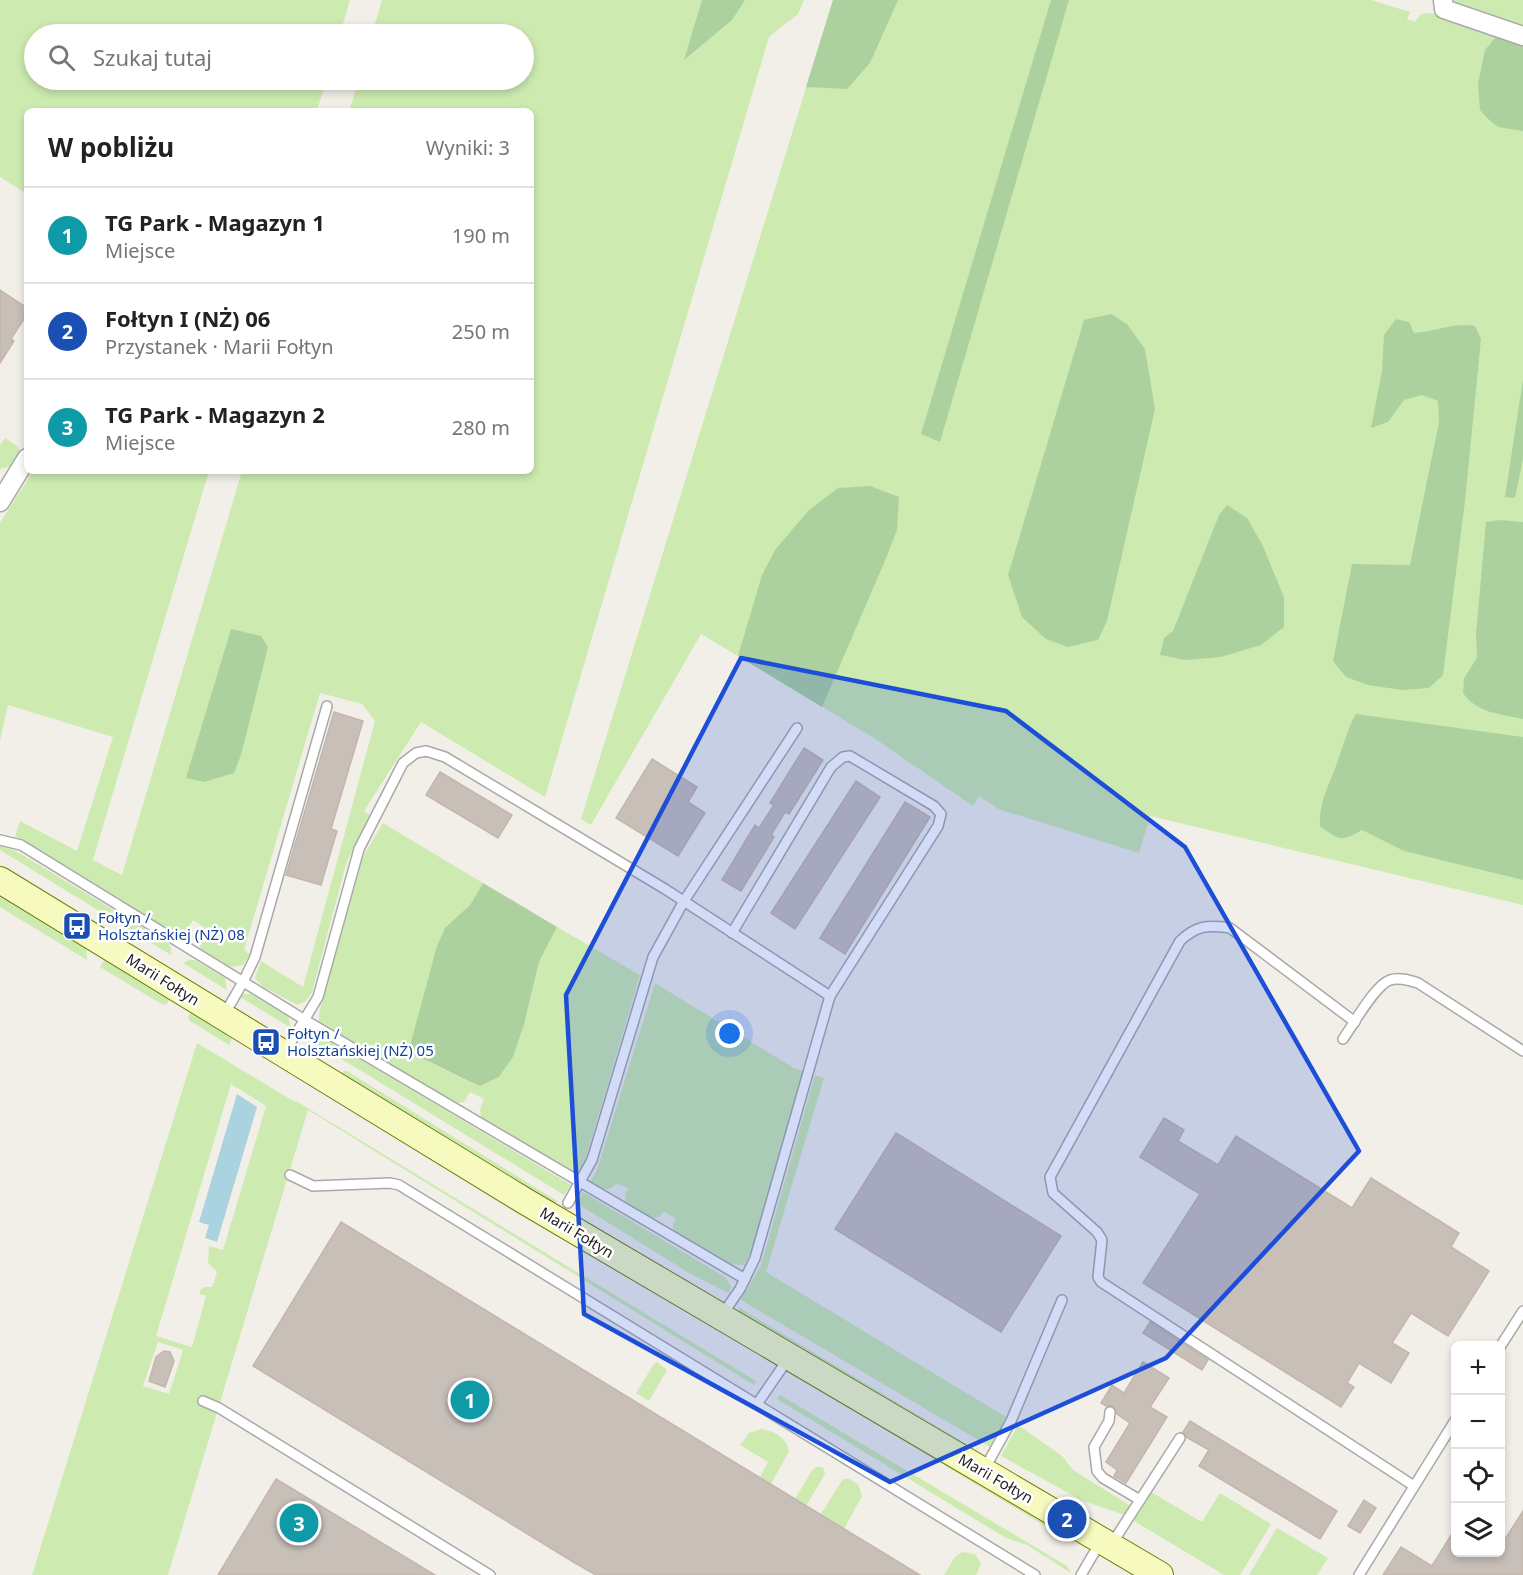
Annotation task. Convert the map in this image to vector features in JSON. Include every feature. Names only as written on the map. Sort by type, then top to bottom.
[{"type":"street","points":[[1443,5],[1523,36]]},
{"type":"street","points":[[0,502],[5,483],[24,462]]},
{"type":"street","name":"Marii Fołtyn","points":[[0,880],[523,1200],[1160,1575]]},
{"type":"lane","points":[[223,1016],[255,957],[327,706]]},
{"type":"lane","points":[[568,1203],[592,1160],[653,957],[684,901],[797,728]]},
{"type":"lane","points":[[284,1053],[318,997],[359,849],[403,763],[416,753],[426,751],[445,757],[684,901],[830,996]]},
{"type":"lane","points":[[720,1317],[745,1279],[755,1258],[830,996],[939,826],[941,814],[934,806],[850,756],[843,757],[831,767],[732,933]]},
{"type":"lane","points":[[0,840],[21,845],[305,1020],[745,1279]]},
{"type":"lane","points":[[1355,1022],[1230,928],[1210,926],[1192,930],[1180,941],[1050,1177],[1050,1182],[1053,1193],[1097,1232],[1102,1240],[1098,1277],[1101,1282],[1414,1486]]},
{"type":"lane","points":[[1343,1039],[1379,988],[1389,980],[1407,979],[1418,983],[1523,1051]]},
{"type":"lane","points":[[290,1175],[313,1186],[390,1183],[399,1185],[1035,1575]]},
{"type":"lane","points":[[984,1471],[1011,1421],[1062,1300]]},
{"type":"lane","points":[[1504,1341],[1523,1311]]},
{"type":"lane","points":[[757,1404],[789,1357]]},
{"type":"lane","points":[[203,1401],[219,1408],[490,1575]]},
{"type":"lane","points":[[1110,1412],[1109,1421],[1094,1447],[1097,1471],[1103,1478],[1140,1500]]},
{"type":"lane","points":[[1359,1575],[1451,1426]]},
{"type":"lane","points":[[1081,1575],[1140,1500],[1180,1438]]},
{"type":"highlighted area","points":[[741,658],[1006,711],[1185,847],[1359,1151],[1166,1358],[890,1482],[584,1314],[566,995]]},
{"type":"green space","points":[[0,0],[350,0],[343,24],[24,24],[24,90],[323,90],[318,108],[24,108],[24,192],[0,177]]},
{"type":"green space","points":[[382,0],[804,0],[798,14],[769,37],[545,797],[421,722],[364,811],[370,815],[347,861],[312,992],[306,1001],[297,1005],[262,986],[255,978],[261,961],[303,987],[375,721],[362,704],[320,693],[244,950],[250,954],[243,965],[230,967],[201,949],[198,940],[204,927],[193,920],[186,931],[173,933],[15,836],[20,821],[77,851],[113,737],[8,705],[0,741],[0,523],[31,474],[208,474],[93,860],[122,875],[241,474],[534,474],[534,108],[350,108],[356,90],[534,90],[534,24],[375,24]]},
{"type":"green space","points":[[702,0],[745,0],[732,20],[684,60]]},
{"type":"green space","points":[[833,0],[1371,0],[1410,12],[1407,19],[1415,22],[1421,14],[1431,13],[1523,38],[1523,905],[1150,816],[1139,853],[998,809],[979,796],[973,806],[874,738],[701,634],[591,825],[581,819]]},
{"type":"green space","points":[[833,0],[898,0],[870,63],[847,89],[806,87]]},
{"type":"green space","points":[[1051,0],[1069,0],[940,442],[921,434]]},
{"type":"green space","points":[[1448,0],[1523,0],[1523,30],[1466,12]]},
{"type":"green space","points":[[1495,38],[1506,38],[1523,43],[1523,131],[1498,127],[1480,110],[1478,84],[1485,50]]},
{"type":"green space","points":[[1111,314],[1127,324],[1145,349],[1155,409],[1107,621],[1098,640],[1068,647],[1046,639],[1022,617],[1008,575],[1084,320]]},
{"type":"green space","points":[[1396,319],[1409,322],[1414,333],[1460,325],[1475,326],[1481,339],[1465,501],[1443,675],[1429,688],[1402,690],[1368,685],[1346,677],[1333,661],[1352,564],[1410,565],[1439,422],[1438,401],[1422,395],[1404,400],[1388,422],[1371,428],[1382,371],[1384,335]]},
{"type":"green space","points":[[1523,379],[1523,459],[1515,498],[1505,497]]},
{"type":"green space","points":[[5,438],[17,446],[24,457],[17,465],[0,469],[0,445]]},
{"type":"green space","points":[[870,486],[899,497],[897,530],[822,707],[738,656],[762,575],[775,550],[808,511],[838,488]]},
{"type":"green space","points":[[1227,505],[1247,518],[1262,544],[1284,597],[1284,627],[1261,645],[1221,657],[1185,660],[1160,655],[1164,638],[1173,631],[1219,515]]},
{"type":"green space","points":[[1500,520],[1523,522],[1523,719],[1482,709],[1463,693],[1464,678],[1477,658],[1476,634],[1486,522]]},
{"type":"green space","points":[[231,629],[261,636],[268,647],[241,755],[234,773],[204,782],[186,778]]},
{"type":"green space","points":[[1356,714],[1523,737],[1523,880],[1404,851],[1362,830],[1349,837],[1341,838],[1332,835],[1320,826],[1325,794]]},
{"type":"green space","points":[[383,823],[483,883],[470,905],[460,915],[408,1053],[480,1086],[499,1077],[513,1057],[524,1025],[539,962],[557,927],[640,975],[584,1164],[577,1175],[481,1118],[480,1109],[484,1099],[470,1092],[464,1102],[455,1103],[319,1021],[319,1013],[363,856]]},
{"type":"green space","points":[[0,846],[16,851],[168,943],[171,955],[0,850]]},
{"type":"green space","points":[[483,883],[557,927],[539,962],[524,1025],[513,1057],[499,1077],[480,1086],[408,1053],[437,946],[445,928],[470,905]]},
{"type":"green space","points":[[0,889],[86,945],[87,960],[0,907]]},
{"type":"green space","points":[[105,959],[109,959],[170,996],[168,1003],[163,1005],[100,967]]},
{"type":"green space","points":[[195,960],[225,978],[227,990],[183,963]]},
{"type":"green space","points":[[655,983],[794,1068],[803,1071],[752,1250],[744,1265],[730,1264],[673,1231],[673,1223],[676,1219],[664,1211],[659,1217],[651,1218],[626,1202],[625,1194],[629,1189],[617,1183],[611,1188],[604,1189],[590,1182],[597,1170]]},
{"type":"green space","points":[[244,994],[251,994],[288,1016],[291,1028],[240,997]]},
{"type":"green space","points":[[191,1011],[200,1013],[232,1039],[229,1045],[190,1021],[188,1018]]},
{"type":"green space","points":[[312,1033],[321,1036],[571,1185],[564,1195],[304,1036]]},
{"type":"green space","points":[[197,1043],[296,1101],[756,1381],[754,1385],[308,1110],[168,1575],[32,1575]],"holes":[[[231,1084],[266,1106],[223,1250],[209,1246],[208,1263],[217,1272],[212,1287],[204,1287],[200,1290],[200,1294],[206,1296],[192,1347],[156,1336]],[[158,1342],[183,1350],[169,1394],[143,1386]]]},
{"type":"green space","points":[[344,1071],[559,1202],[548,1203],[339,1076]]},
{"type":"green space","points":[[815,1075],[824,1078],[766,1272],[1006,1417],[990,1447],[741,1300],[761,1265]]},
{"type":"green space","points":[[583,1192],[725,1277],[731,1287],[729,1293],[691,1274],[576,1203]]},
{"type":"green space","points":[[738,1307],[983,1454],[978,1455],[741,1317]]},
{"type":"green space","points":[[657,1362],[667,1370],[649,1401],[636,1393]]},
{"type":"green space","points":[[798,1377],[1074,1541],[1073,1543]]},
{"type":"green space","points":[[780,1395],[1067,1566],[1071,1573],[1027,1545],[1006,1538],[777,1399]]},
{"type":"green space","points":[[1018,1425],[1062,1456],[1073,1470],[1131,1506],[1125,1515],[1083,1501],[1001,1456]]},
{"type":"green space","points":[[762,1429],[779,1436],[786,1442],[789,1451],[771,1484],[760,1477],[768,1462],[740,1445],[749,1433]]},
{"type":"green space","points":[[816,1467],[823,1467],[825,1474],[806,1506],[795,1499]]},
{"type":"green space","points":[[843,1479],[849,1479],[858,1484],[862,1496],[844,1529],[821,1514]]},
{"type":"green space","points":[[1151,1492],[1202,1522],[1220,1493],[1271,1524],[1240,1575],[1224,1575],[1134,1521]]},
{"type":"green space","points":[[1277,1528],[1328,1558],[1317,1575],[1249,1575]]},
{"type":"green space","points":[[962,1552],[975,1554],[981,1564],[976,1575],[944,1575],[955,1557]]},
{"type":"water","points":[[237,1094],[257,1107],[217,1242],[205,1238],[209,1225],[199,1222]]},
{"type":"building","points":[[0,290],[24,306],[24,319],[11,339],[14,341],[0,363]]},
{"type":"building","points":[[334,712],[363,721],[331,829],[337,831],[321,885],[286,875]]},
{"type":"building","points":[[804,748],[823,760],[789,814],[785,812],[771,835],[774,837],[741,891],[722,880],[755,825],[759,828],[774,805],[770,803]]},
{"type":"building","points":[[652,759],[697,787],[688,802],[705,813],[678,856],[616,818]]},
{"type":"building","points":[[440,772],[512,815],[498,838],[426,795]]},
{"type":"building","points":[[856,781],[880,797],[795,929],[771,913]]},
{"type":"building","points":[[905,802],[930,817],[845,954],[820,938]]},
{"type":"building","points":[[1164,1118],[1184,1130],[1178,1141],[1218,1165],[1236,1136],[1352,1208],[1371,1178],[1459,1233],[1451,1247],[1489,1271],[1448,1336],[1411,1313],[1392,1343],[1409,1353],[1391,1383],[1359,1363],[1347,1383],[1354,1387],[1341,1407],[1143,1283],[1200,1194],[1140,1157]]},
{"type":"building","points":[[896,1133],[1061,1236],[1001,1332],[835,1229]]},
{"type":"building","points":[[341,1222],[920,1575],[596,1575],[575,1563],[253,1366]]},
{"type":"building","points":[[1150,1322],[1208,1360],[1202,1370],[1143,1333]]},
{"type":"building","points":[[164,1351],[170,1352],[174,1361],[165,1387],[149,1381],[156,1357]]},
{"type":"building","points":[[1143,1362],[1169,1378],[1150,1407],[1167,1417],[1126,1483],[1114,1476],[1117,1470],[1106,1462],[1130,1423],[1117,1414],[1113,1406],[1101,1403],[1112,1385],[1124,1393]]},
{"type":"building","points":[[1190,1421],[1337,1511],[1320,1539],[1199,1466],[1209,1450],[1186,1437],[1183,1432]]},
{"type":"building","points":[[276,1479],[296,1491],[435,1575],[218,1575]]},
{"type":"building","points":[[1364,1500],[1376,1508],[1360,1533],[1348,1526]]},
{"type":"building","points":[[1523,1511],[1523,1575],[1383,1575],[1401,1547],[1432,1566],[1451,1535],[1451,1557],[1505,1557],[1505,1539]]},
{"type":"place","name":"Fołtyn / Holsztańskiej (NŻ) 08","points":[[77,926]]},
{"type":"place","name":"Fołtyn / Holsztańskiej (NŻ) 05","points":[[266,1042]]},
{"type":"place","name":"TG Park - Magazyn 1","points":[[470,1400]]},
{"type":"place","name":"Fołtyn I (NŻ) 06","points":[[1067,1519]]},
{"type":"place","name":"TG Park - Magazyn 2","points":[[299,1523]]}]
